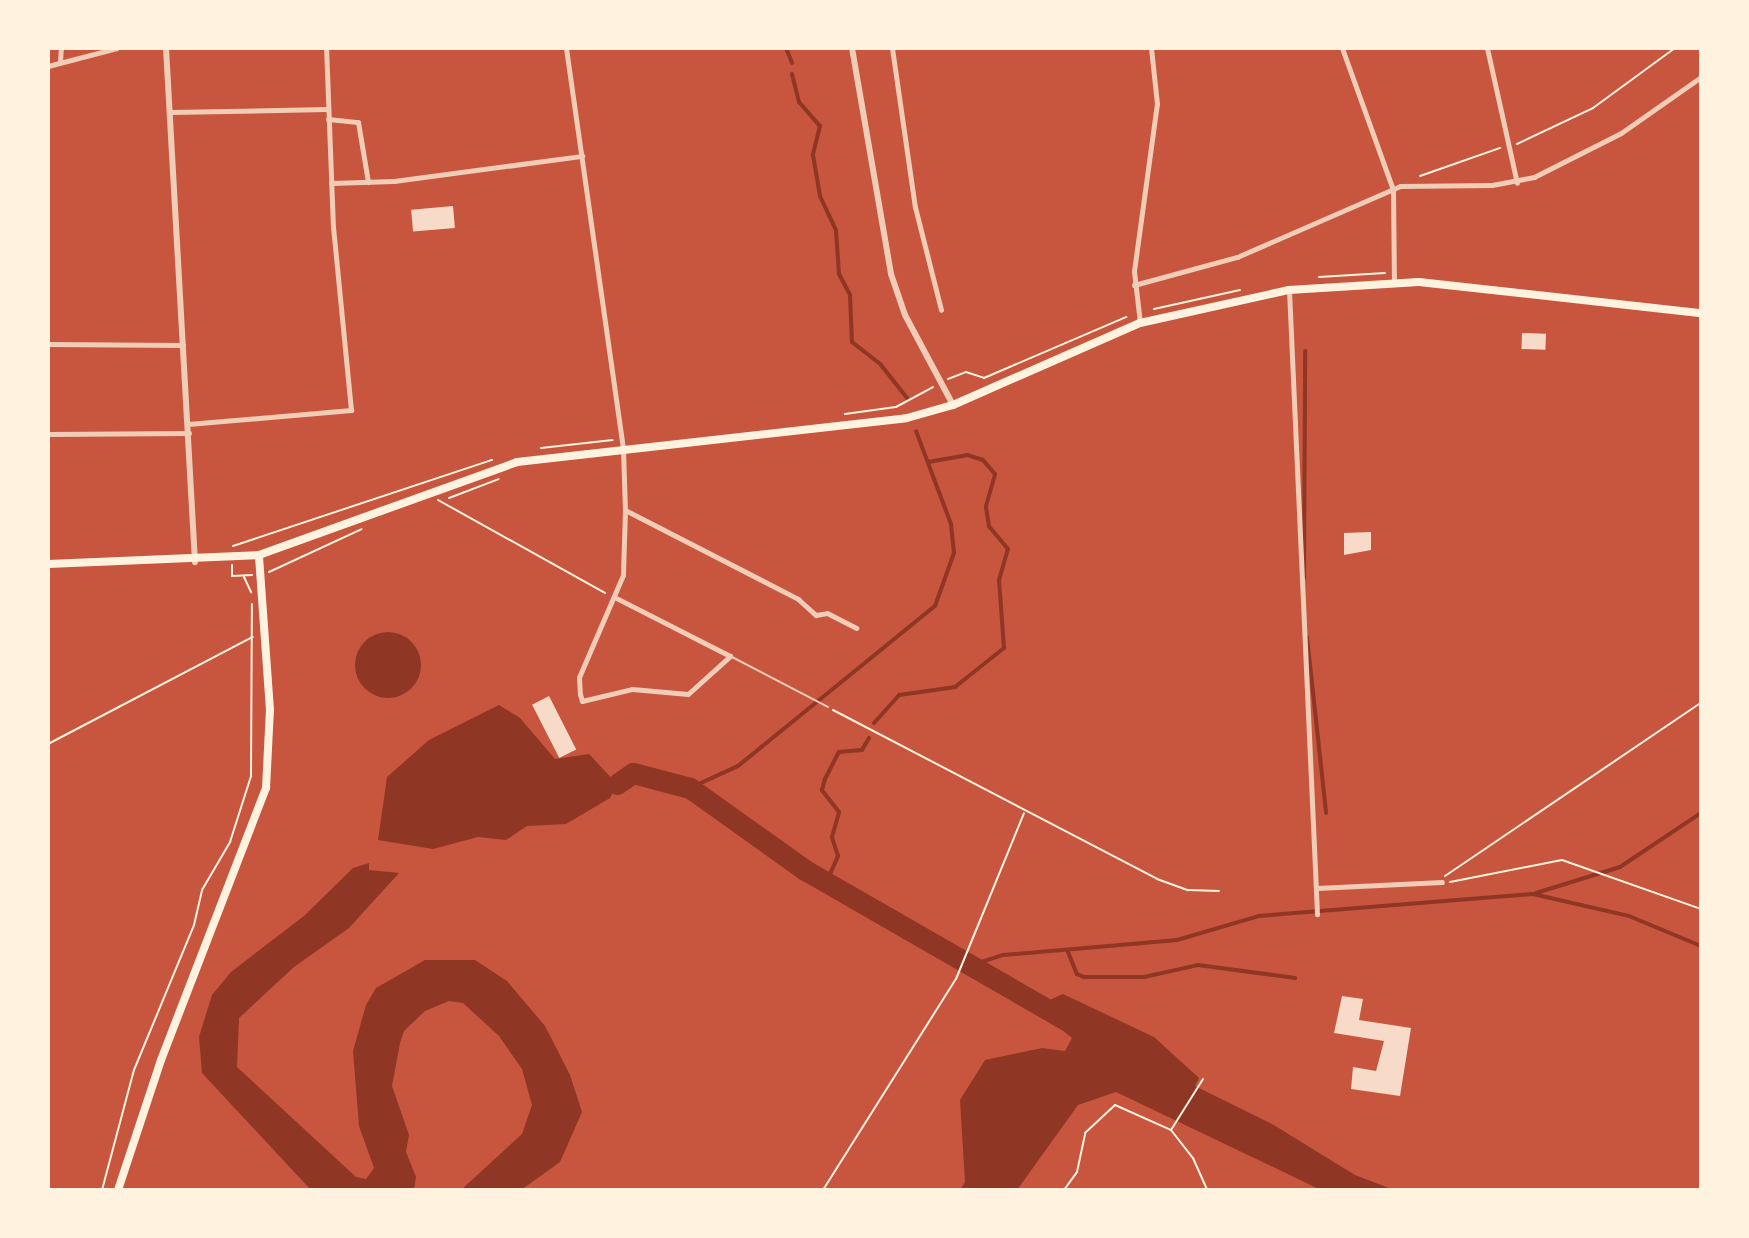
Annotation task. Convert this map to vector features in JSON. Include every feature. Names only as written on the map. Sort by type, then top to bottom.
[{"type":"main road","points":[[48,564],[232,560],[259,555],[504,465],[623,448],[907,418],[953,405],[1140,323],[1288,290],[1394,277],[1701,313]]},
{"type":"main road","points":[[118,1190],[161,1060],[266,788],[270,740],[263,573],[259,555]]},
{"type":"street","points":[[60,48],[60,62]]},
{"type":"street","points":[[48,66],[117,48]]},
{"type":"street","points":[[166,48],[195,562]]},
{"type":"street","points":[[188,424],[351,410],[330,183],[326,48]]},
{"type":"street","points":[[566,48],[623,448],[625,510],[623,574],[616,598],[579,677],[582,701],[632,689],[688,694],[730,656],[616,598]]},
{"type":"street","points":[[852,48],[891,274],[904,315],[953,405]]},
{"type":"street","points":[[892,48],[915,207],[941,310]]},
{"type":"street","points":[[1140,323],[1134,285],[1157,104],[1151,48]]},
{"type":"street","points":[[1342,48],[1393,190],[1394,277]]},
{"type":"street","points":[[1487,48],[1517,183]]},
{"type":"street","points":[[1134,285],[1237,257],[1400,186],[1517,183],[1602,143],[1701,77]]},
{"type":"street","points":[[171,112],[327,109]]},
{"type":"street","points":[[328,119],[358,122],[368,182]]},
{"type":"street","points":[[330,183],[368,182],[582,156]]},
{"type":"street","points":[[1288,290],[1317,914]]},
{"type":"street","points":[[48,344],[183,345]]},
{"type":"street","points":[[48,434],[189,433]]},
{"type":"street","points":[[625,510],[798,599],[816,615],[827,613],[856,628]]},
{"type":"street","points":[[1317,888],[1442,882]]},
{"type":"lane","points":[[730,656],[828,707]]},
{"type":"path","points":[[1400,186],[1444,165],[1508,146],[1593,108],[1675,48]]},
{"type":"path","points":[[1319,277],[1394,277]]},
{"type":"path","points":[[429,504],[506,475]]},
{"type":"path","points":[[438,500],[616,598]]},
{"type":"path","points":[[232,560],[232,576],[244,577],[263,573],[370,526]]},
{"type":"path","points":[[102,1190],[134,1070],[194,925],[202,890],[230,842],[251,776],[253,637],[250,582],[244,577]]},
{"type":"path","points":[[48,744],[253,637]]},
{"type":"path","points":[[1442,882],[1451,868],[1701,704]]},
{"type":"path","points":[[828,707],[1024,813],[1169,884],[1219,891]]},
{"type":"path","points":[[823,1190],[956,979],[977,938],[1024,813]]},
{"type":"path","points":[[1442,882],[1477,880],[1551,859],[1589,867],[1609,877],[1701,909]]},
{"type":"path","points":[[1172,1130],[1203,1079]]},
{"type":"path","points":[[1064,1190],[1077,1172],[1085,1133],[1107,1108],[1115,1105],[1172,1130],[1193,1158],[1207,1190]]},
{"type":"shaded area","points":[[388,632],[401,635],[411,642],[418,652],[421,665],[418,678],[411,688],[401,695],[388,698],[375,695],[365,688],[358,678],[355,665],[358,652],[365,642],[375,635]]},
{"type":"shaded area","points":[[499,705],[520,718],[555,759],[589,754],[617,784],[610,798],[566,824],[527,826],[506,840],[478,837],[433,849],[378,840],[387,777],[429,740]]},
{"type":"shaded area","points":[[369,863],[369,870],[399,873],[349,928],[294,967],[239,1018],[237,1067],[356,1177],[366,1179],[374,1168],[359,1126],[353,1051],[366,1005],[376,988],[425,960],[475,960],[507,981],[545,1026],[570,1075],[582,1112],[560,1162],[521,1190],[461,1190],[522,1134],[532,1105],[522,1069],[499,1036],[463,1003],[449,1001],[425,1011],[404,1031],[400,1043],[392,1086],[409,1135],[406,1152],[416,1177],[414,1190],[311,1190],[202,1073],[199,1037],[212,995],[231,972],[304,916],[353,868]]},
{"type":"shaded area","points":[[1063,994],[1154,1037],[1199,1078],[1195,1086],[1272,1124],[1355,1175],[1394,1190],[1321,1190],[1116,1092],[1078,1105],[1017,1190],[960,1190],[965,1182],[960,1100],[985,1060],[1042,1048],[1065,1051],[1072,1038],[1040,1012],[1043,1003]]},
{"type":"building","points":[[453,206],[455,228],[413,232],[411,210]]},
{"type":"building","points":[[1522,333],[1546,334],[1545,350],[1521,349]]},
{"type":"building","points":[[1371,532],[1371,550],[1344,555],[1344,533]]},
{"type":"building","points":[[549,696],[576,749],[559,758],[532,705]]},
{"type":"building","points":[[1342,996],[1363,999],[1359,1020],[1411,1028],[1400,1096],[1351,1089],[1353,1067],[1376,1071],[1384,1041],[1334,1033]]},
{"type":"waterway","points":[[786,48],[792,63]]},
{"type":"waterway","points":[[792,74],[799,102],[820,126],[813,155],[820,196],[836,231],[839,274],[850,295],[852,342],[881,365],[907,398]]},
{"type":"waterway","points":[[1304,578],[1305,351]]},
{"type":"waterway","points":[[690,788],[738,766],[935,606],[954,553],[951,524],[916,431]]},
{"type":"waterway","points":[[874,723],[899,695],[955,687],[1004,648],[999,580],[1008,549],[989,526],[986,506],[995,474],[983,460],[968,455],[930,462]]},
{"type":"waterway","points":[[1307,637],[1326,813]]},
{"type":"waterway","points":[[826,883],[838,856],[832,837],[839,812],[822,790],[825,779],[839,752],[862,750],[869,738]]},
{"type":"waterway","points":[[617,784],[633,773],[690,788],[805,870],[1066,1020]]},
{"type":"waterway","points":[[1536,893],[1620,867],[1701,813]]},
{"type":"waterway","points":[[969,966],[1003,955],[1177,940],[1259,916],[1533,894],[1629,916],[1701,946]]},
{"type":"waterway","points":[[1068,952],[1077,974],[1084,977],[1144,977],[1198,965],[1295,978]]}]
